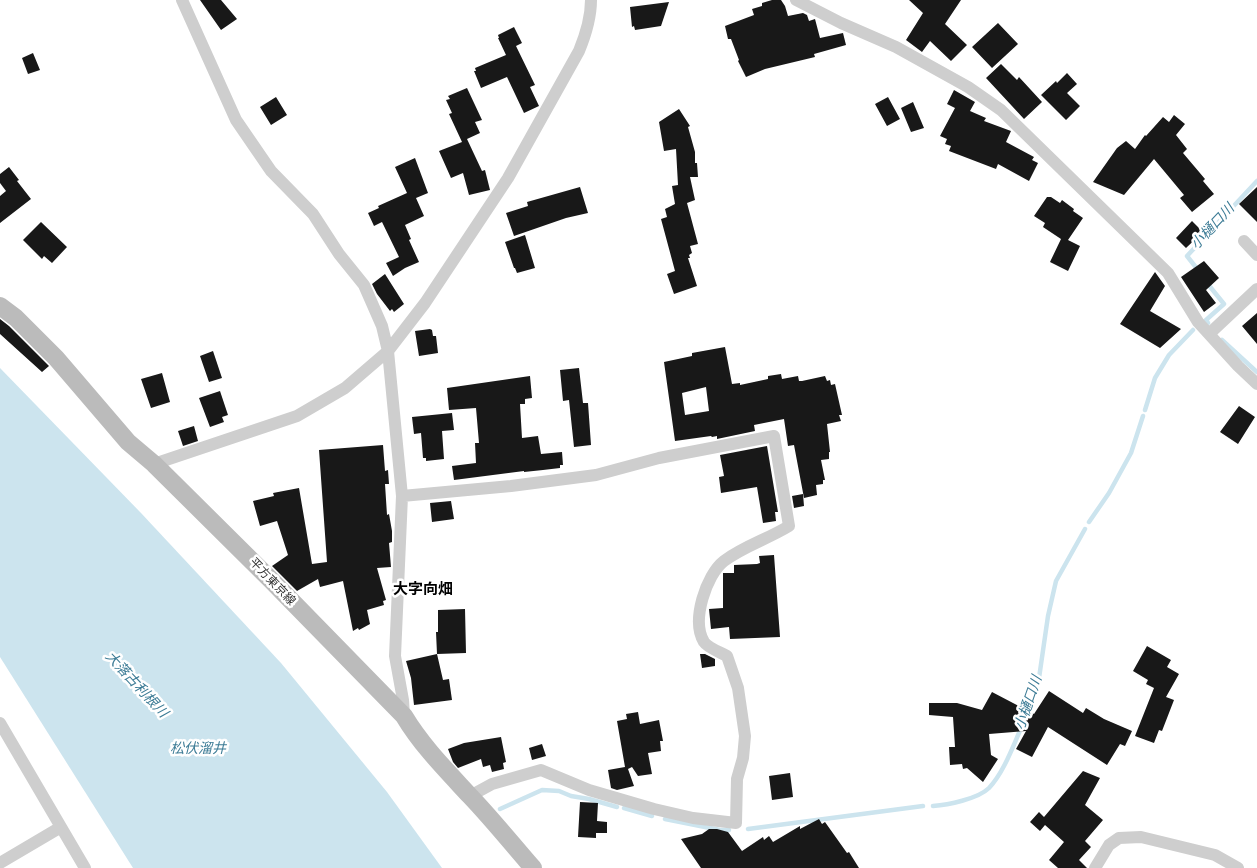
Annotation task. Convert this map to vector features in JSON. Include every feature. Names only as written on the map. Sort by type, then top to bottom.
[{"type":"main road","name":"平方東京線","points":[[0,306],[16,318],[56,358],[128,442],[154,464],[272,581],[404,716],[413,732],[440,765],[533,868]]},
{"type":"street","points":[[182,0],[236,120],[270,171],[313,214],[339,254],[364,285],[382,326],[388,351],[402,496],[395,656],[404,716]]},
{"type":"street","points":[[154,464],[297,416],[346,388],[388,351],[425,303],[508,178],[580,51],[591,14],[591,0]]},
{"type":"street","points":[[796,0],[896,47],[968,87],[1001,110],[1168,272],[1198,322],[1257,384]]},
{"type":"street","points":[[1244,242],[1257,255]]},
{"type":"street","points":[[1209,334],[1257,289]]},
{"type":"street","points":[[402,496],[511,486],[596,475],[659,458],[774,436],[789,526],[723,561],[708,580],[699,613],[699,630],[705,643],[727,656],[738,688],[745,736],[743,758],[737,779],[736,823],[693,818],[654,809],[589,790],[541,770],[492,784],[470,796]]},
{"type":"street","points":[[0,723],[85,868]]},
{"type":"street","points":[[0,863],[61,826]]},
{"type":"street","points":[[1095,868],[1109,845],[1119,838],[1141,837],[1215,855],[1238,868]]},
{"type":"water","name":"松伏溜井","points":[[0,368],[141,513],[281,663],[387,792],[442,868],[133,868],[0,657]]},
{"type":"building","points":[[200,0],[221,0],[237,19],[221,30]]},
{"type":"building","points":[[772,0],[781,0],[788,16],[803,13],[807,15],[809,21],[815,19],[820,38],[843,33],[846,45],[814,54],[815,57],[765,69],[746,77],[738,61],[731,39],[728,39],[725,26],[754,15],[752,9]]},
{"type":"building","points":[[909,0],[961,0],[945,24],[967,45],[951,61],[930,41],[922,52],[906,40],[923,13]]},
{"type":"building","points":[[669,2],[661,26],[635,30],[634,26],[632,27],[630,7]]},
{"type":"building","points":[[998,23],[1018,44],[992,68],[972,47]]},
{"type":"building","points":[[514,27],[522,43],[516,46],[535,85],[530,87],[539,106],[524,113],[507,77],[481,88],[474,71],[476,71],[475,68],[506,55],[498,35]]},
{"type":"building","points":[[33,53],[40,70],[28,74],[22,58]]},
{"type":"building","points":[[1001,64],[1017,80],[1019,77],[1042,102],[1024,119],[986,78]]},
{"type":"building","points":[[1067,73],[1077,84],[1067,93],[1080,106],[1066,120],[1041,95]]},
{"type":"building","points":[[467,88],[482,120],[475,122],[480,133],[467,139],[482,171],[485,170],[490,190],[469,195],[463,173],[451,178],[439,151],[462,142],[449,114],[452,113],[446,100],[450,99],[448,96]]},
{"type":"building","points":[[954,90],[975,102],[970,111],[986,118],[984,121],[1011,131],[1006,142],[1034,157],[1032,160],[1038,163],[1029,181],[998,164],[996,169],[949,151],[951,146],[945,144],[947,139],[940,136],[955,108],[947,104]]},
{"type":"building","points":[[276,97],[287,115],[271,125],[260,107]]},
{"type":"building","points":[[888,97],[900,119],[887,126],[875,104]]},
{"type":"building","points":[[913,102],[924,128],[911,132],[901,108]]},
{"type":"building","points":[[679,109],[690,126],[688,127],[695,152],[695,163],[697,163],[698,177],[690,177],[695,200],[687,203],[698,244],[690,246],[692,253],[689,255],[690,258],[688,258],[697,286],[674,294],[667,274],[675,271],[661,219],[667,217],[665,209],[675,204],[672,186],[678,185],[676,149],[664,151],[659,122]]},
{"type":"building","points":[[1174,115],[1185,124],[1176,135],[1187,149],[1183,153],[1205,179],[1203,181],[1214,194],[1192,212],[1180,198],[1184,195],[1154,159],[1124,195],[1093,182],[1117,148],[1126,141],[1135,149],[1145,135],[1163,117],[1169,122]]},
{"type":"building","points":[[415,158],[428,193],[416,198],[424,216],[405,225],[411,239],[409,240],[419,262],[393,276],[386,263],[399,257],[382,222],[374,226],[368,213],[379,208],[378,206],[407,193],[395,167]]},
{"type":"building","points":[[9,167],[31,199],[0,223],[0,196],[6,191],[0,183],[0,174]]},
{"type":"building","points":[[580,187],[588,213],[566,218],[514,236],[506,213],[528,206],[527,202]]},
{"type":"building","points":[[1257,187],[1257,222],[1239,204]]},
{"type":"building","points":[[1047,197],[1051,197],[1060,203],[1062,200],[1083,218],[1068,240],[1080,246],[1068,271],[1050,262],[1061,239],[1043,227],[1045,223],[1034,216]]},
{"type":"building","points":[[1192,221],[1203,232],[1186,248],[1176,238]]},
{"type":"building","points":[[41,222],[67,247],[52,263],[44,256],[42,259],[23,240]]},
{"type":"building","points":[[525,235],[535,268],[517,273],[505,242]]},
{"type":"building","points":[[1204,261],[1219,278],[1206,290],[1216,303],[1204,312],[1181,277]]},
{"type":"building","points":[[1155,272],[1165,286],[1150,311],[1181,329],[1160,348],[1120,324]]},
{"type":"building","points":[[385,274],[404,304],[394,312],[392,309],[390,311],[372,284]]},
{"type":"building","points":[[1257,313],[1257,344],[1242,326]]},
{"type":"building","points":[[0,319],[49,366],[42,372],[0,334]]},
{"type":"building","points":[[430,329],[433,336],[436,336],[438,353],[419,356],[415,331]]},
{"type":"building","points":[[725,347],[732,384],[740,383],[740,385],[781,374],[782,379],[798,376],[799,381],[825,376],[827,381],[830,380],[831,385],[835,384],[842,415],[839,415],[841,421],[827,424],[830,452],[829,459],[821,460],[825,480],[823,480],[823,484],[816,485],[817,495],[804,498],[794,445],[788,446],[784,419],[754,425],[755,431],[717,439],[717,436],[711,436],[675,441],[664,362],[692,356],[692,353]],"holes":[[[706,387],[709,411],[685,415],[682,393]]]},
{"type":"building","points":[[213,351],[222,378],[209,382],[200,356]]},
{"type":"building","points":[[579,368],[583,403],[588,403],[591,445],[574,447],[569,400],[563,401],[560,370]]},
{"type":"building","points":[[162,373],[170,402],[151,408],[141,379]]},
{"type":"building","points":[[530,376],[532,398],[525,399],[525,404],[520,404],[522,438],[538,436],[541,454],[562,452],[563,465],[560,465],[560,468],[454,480],[452,466],[476,463],[475,443],[479,443],[476,408],[449,410],[447,388]]},
{"type":"building","points":[[220,391],[228,415],[222,417],[224,422],[210,427],[199,398]]},
{"type":"building","points":[[1239,406],[1255,417],[1238,444],[1220,432]]},
{"type":"building","points":[[452,413],[454,430],[442,431],[444,459],[426,461],[426,458],[423,458],[421,433],[414,434],[412,417]]},
{"type":"building","points":[[194,426],[198,441],[183,446],[178,431]]},
{"type":"building","points":[[383,445],[385,471],[388,470],[389,484],[385,484],[387,515],[389,514],[392,531],[392,542],[389,543],[391,567],[377,568],[386,600],[383,601],[384,605],[367,610],[370,624],[353,631],[343,581],[320,587],[318,579],[297,591],[272,566],[288,555],[277,521],[260,526],[253,501],[274,496],[273,493],[299,488],[312,564],[327,562],[319,450]]},
{"type":"building","points":[[767,446],[778,512],[775,512],[776,521],[763,523],[757,487],[721,493],[719,477],[724,476],[720,455]]},
{"type":"building","points":[[803,494],[804,506],[794,508],[792,496]]},
{"type":"building","points":[[451,501],[454,519],[432,522],[430,503]]},
{"type":"building","points":[[774,555],[780,637],[730,639],[729,627],[711,629],[709,609],[723,608],[723,573],[734,573],[734,565],[760,563],[759,556]]},
{"type":"building","points":[[465,609],[466,653],[437,654],[438,610]]},
{"type":"building","points":[[1147,646],[1171,660],[1167,667],[1179,674],[1166,697],[1174,700],[1162,731],[1159,730],[1154,743],[1135,736],[1154,688],[1146,684],[1148,680],[1133,671]]},
{"type":"building","points":[[437,654],[443,680],[449,679],[452,700],[414,705],[411,678],[406,661]]},
{"type":"building","points":[[700,654],[705,654],[715,659],[715,666],[702,668]]},
{"type":"building","points":[[1049,691],[1083,713],[1086,708],[1104,719],[1132,731],[1125,746],[1120,744],[1107,765],[1048,727],[1032,757],[1016,749],[1026,731],[989,734],[991,755],[998,759],[983,782],[967,768],[963,769],[962,764],[950,765],[949,747],[955,747],[953,717],[929,715],[929,703],[957,703],[982,710],[992,692],[1034,714]]},
{"type":"building","points":[[638,712],[640,724],[659,720],[663,741],[660,741],[661,751],[648,753],[652,774],[638,776],[632,767],[628,769],[634,786],[617,790],[611,788],[608,770],[625,767],[617,721],[627,719],[626,714]]},
{"type":"building","points":[[501,737],[506,762],[503,763],[504,769],[492,772],[490,765],[483,767],[481,759],[458,768],[453,762],[448,749],[464,743]]},
{"type":"building","points":[[542,744],[546,756],[532,760],[529,748]]},
{"type":"building","points":[[1083,771],[1100,778],[1085,805],[1103,820],[1085,841],[1091,847],[1079,860],[1087,868],[1058,868],[1049,860],[1064,842],[1045,825],[1040,831],[1030,822],[1039,812],[1044,817]]},
{"type":"building","points":[[790,773],[793,797],[772,800],[769,776]]},
{"type":"building","points":[[580,802],[598,803],[597,821],[607,822],[607,833],[596,833],[596,838],[578,837]]},
{"type":"building","points":[[819,819],[822,824],[825,822],[859,868],[701,868],[681,839],[702,834],[709,829],[717,829],[728,832],[742,851],[763,837],[764,840],[769,836],[773,842],[800,826],[800,829]]},
{"type":"waterway","name":"小樋口川","points":[[1198,270],[1187,256],[1257,181]]},
{"type":"waterway","name":"小樋口川","points":[[1207,283],[1224,304],[1206,320],[1208,323]]},
{"type":"waterway","name":"小樋口川","points":[[1145,410],[1155,378],[1169,355],[1193,330]]},
{"type":"waterway","points":[[1222,340],[1257,372]]},
{"type":"waterway","name":"小樋口川","points":[[1089,522],[1109,493],[1131,453],[1143,416]]},
{"type":"waterway","name":"小樋口川","points":[[1027,717],[1038,685],[1048,616],[1056,581],[1085,529]]},
{"type":"waterway","name":"小樋口川","points":[[933,806],[954,803],[970,798],[989,788],[1004,767],[1022,726]]},
{"type":"waterway","name":"小樋口川","points":[[500,809],[542,790],[559,791],[571,796],[617,807]]},
{"type":"waterway","name":"小樋口川","points":[[748,829],[923,806]]},
{"type":"waterway","name":"小樋口川","points":[[624,808],[652,816]]},
{"type":"waterway","name":"小樋口川","points":[[665,819],[720,830],[729,830]]},
{"type":"district","name":"大字向畑","points":[[423,590]]},
{"type":"water label","name":"大落古利根川","points":[[136,685]]}]
